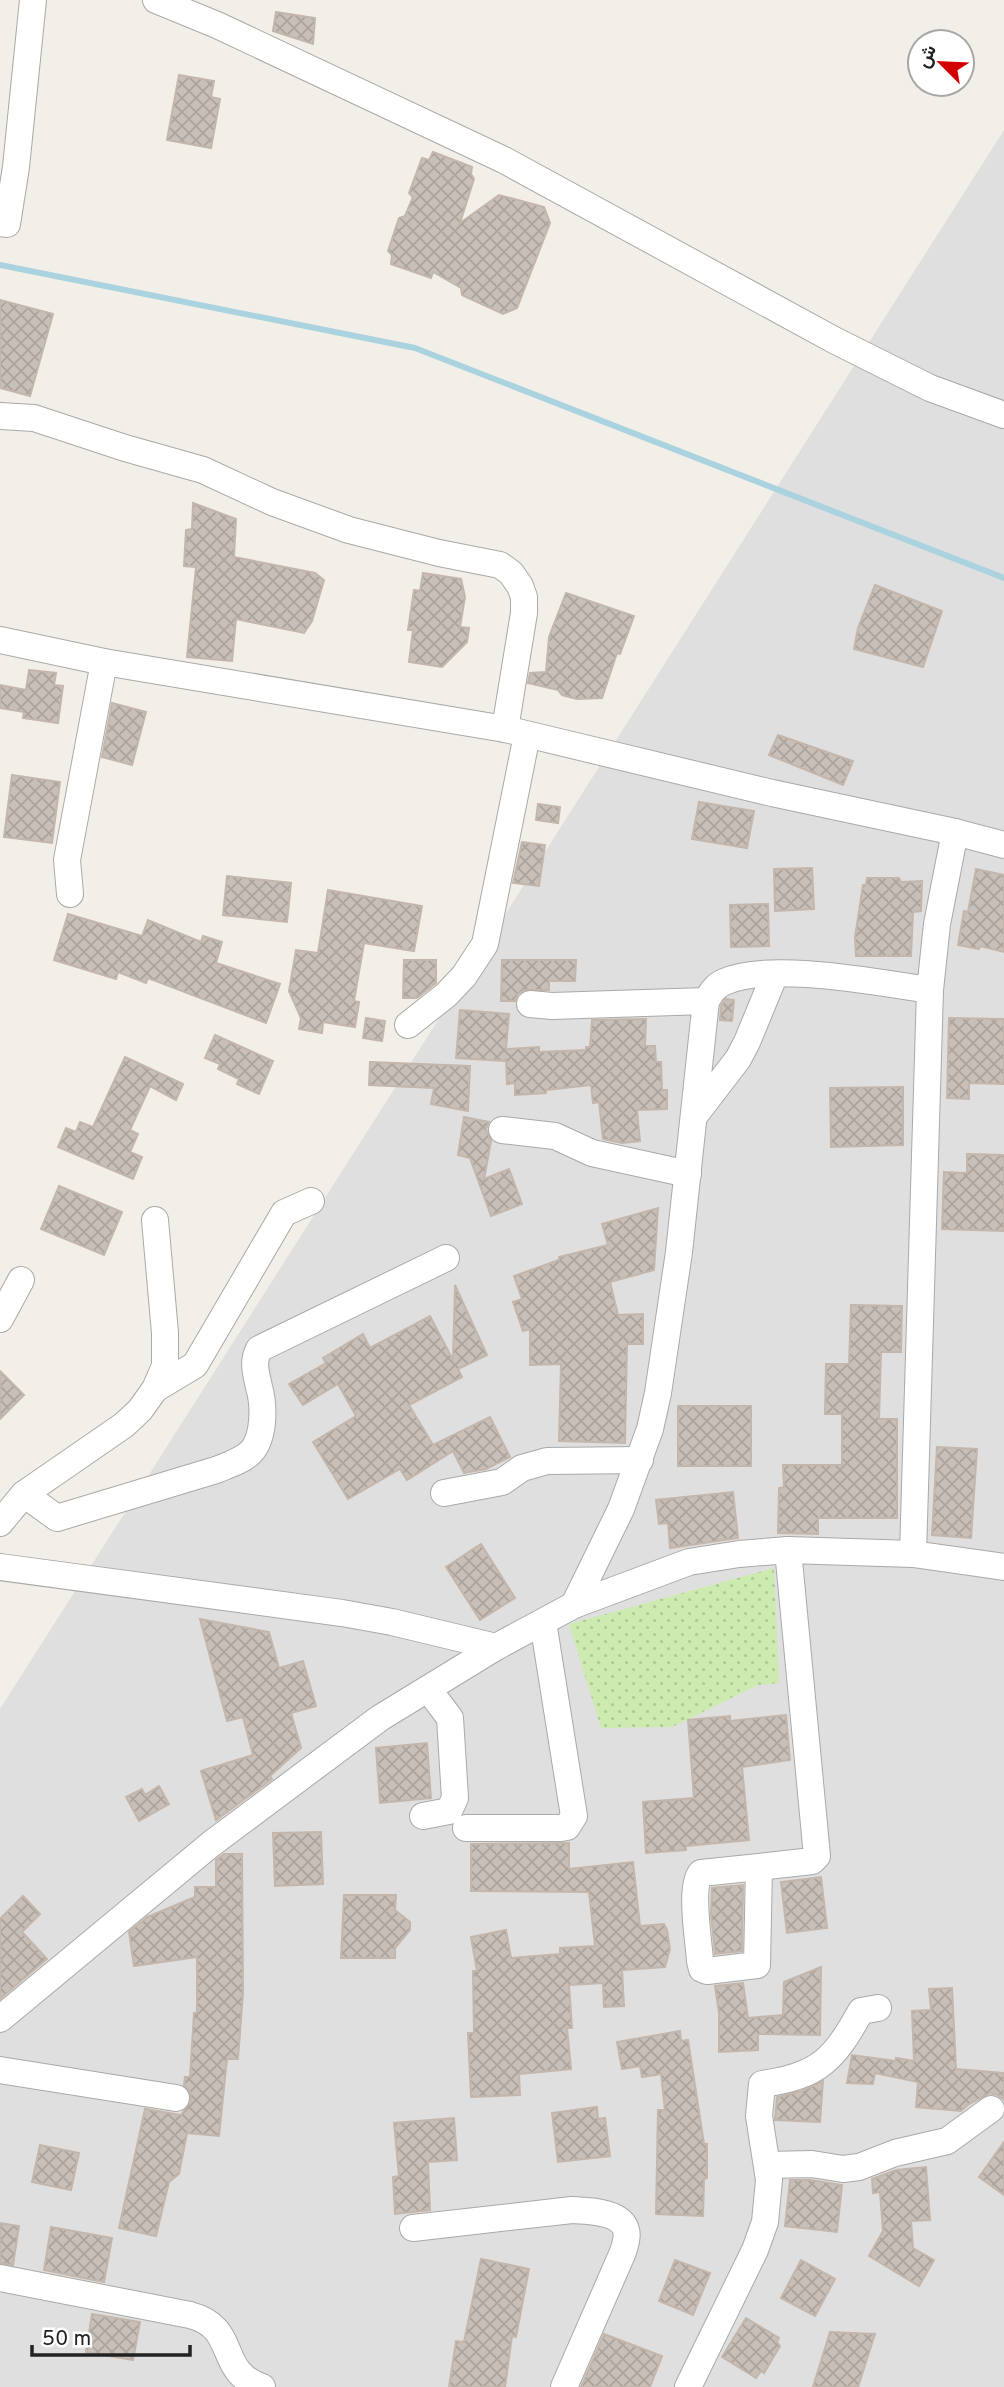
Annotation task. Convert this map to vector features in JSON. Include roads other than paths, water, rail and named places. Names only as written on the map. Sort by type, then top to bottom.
[{"type":"street","points":[[0,223],[7,224],[16,167],[33,0]]},
{"type":"street","points":[[160,1],[217,25],[504,160],[834,340],[930,388],[1004,415]]},
{"type":"street","points":[[0,415],[34,418],[203,470],[272,502],[349,530],[500,565],[511,573],[524,597],[516,732],[485,944],[464,976],[446,995],[408,1025]]},
{"type":"street","points":[[0,640],[104,662],[516,732],[1004,845]]},
{"type":"street","points":[[70,894],[67,860],[104,662]]},
{"type":"street","points":[[913,1554],[930,990],[937,924],[956,832]]},
{"type":"street","points":[[574,1605],[621,1509],[650,1429],[658,1393],[688,1174],[701,1024],[706,1001],[712,990],[733,979],[775,974],[832,976],[930,990]]},
{"type":"street","points":[[695,1115],[738,1059],[775,974]]},
{"type":"street","points":[[530,1004],[552,1006],[706,1001]]},
{"type":"street","points":[[502,1130],[555,1136],[592,1153],[688,1174]]},
{"type":"street","points":[[155,1389],[195,1365],[284,1213],[311,1201]]},
{"type":"street","points":[[0,1523],[24,1494],[124,1425],[140,1410],[155,1389],[165,1366],[165,1333],[155,1220]]},
{"type":"street","points":[[24,1494],[57,1518],[216,1470],[242,1459],[253,1450],[261,1425],[262,1404],[254,1366],[259,1349],[446,1258]]},
{"type":"street","points":[[0,1319],[21,1280]]},
{"type":"street","points":[[444,1493],[502,1482],[522,1468],[547,1461],[640,1460]]},
{"type":"street","points":[[759,1867],[813,1861],[818,1853],[788,1550]]},
{"type":"street","points":[[0,2019],[211,1844],[380,1718],[496,1647],[574,1605],[689,1562],[739,1554],[788,1550],[913,1554],[1004,1567]]},
{"type":"street","points":[[0,1567],[342,1613],[496,1647]]},
{"type":"street","points":[[466,1828],[561,1828],[567,1827],[574,1816],[543,1622]]},
{"type":"street","points":[[423,1816],[449,1811],[455,1798],[450,1718],[428,1689]]},
{"type":"street","points":[[688,2387],[755,2250],[765,2222],[769,2202],[767,2165],[759,2116],[762,2084],[786,2081],[828,2060],[841,2046],[861,2011],[878,2008]]},
{"type":"street","points":[[0,2070],[176,2098]]},
{"type":"street","points":[[767,2165],[812,2164],[843,2169],[859,2167],[895,2153],[947,2141],[991,2109]]},
{"type":"street","points":[[413,2228],[572,2210],[598,2212],[622,2222],[627,2239],[623,2252],[564,2387]]},
{"type":"street","points":[[0,2278],[209,2321],[218,2329],[235,2368],[245,2379],[262,2387]]},
{"type":"waterway","points":[[0,265],[415,348],[1004,578]]}]
